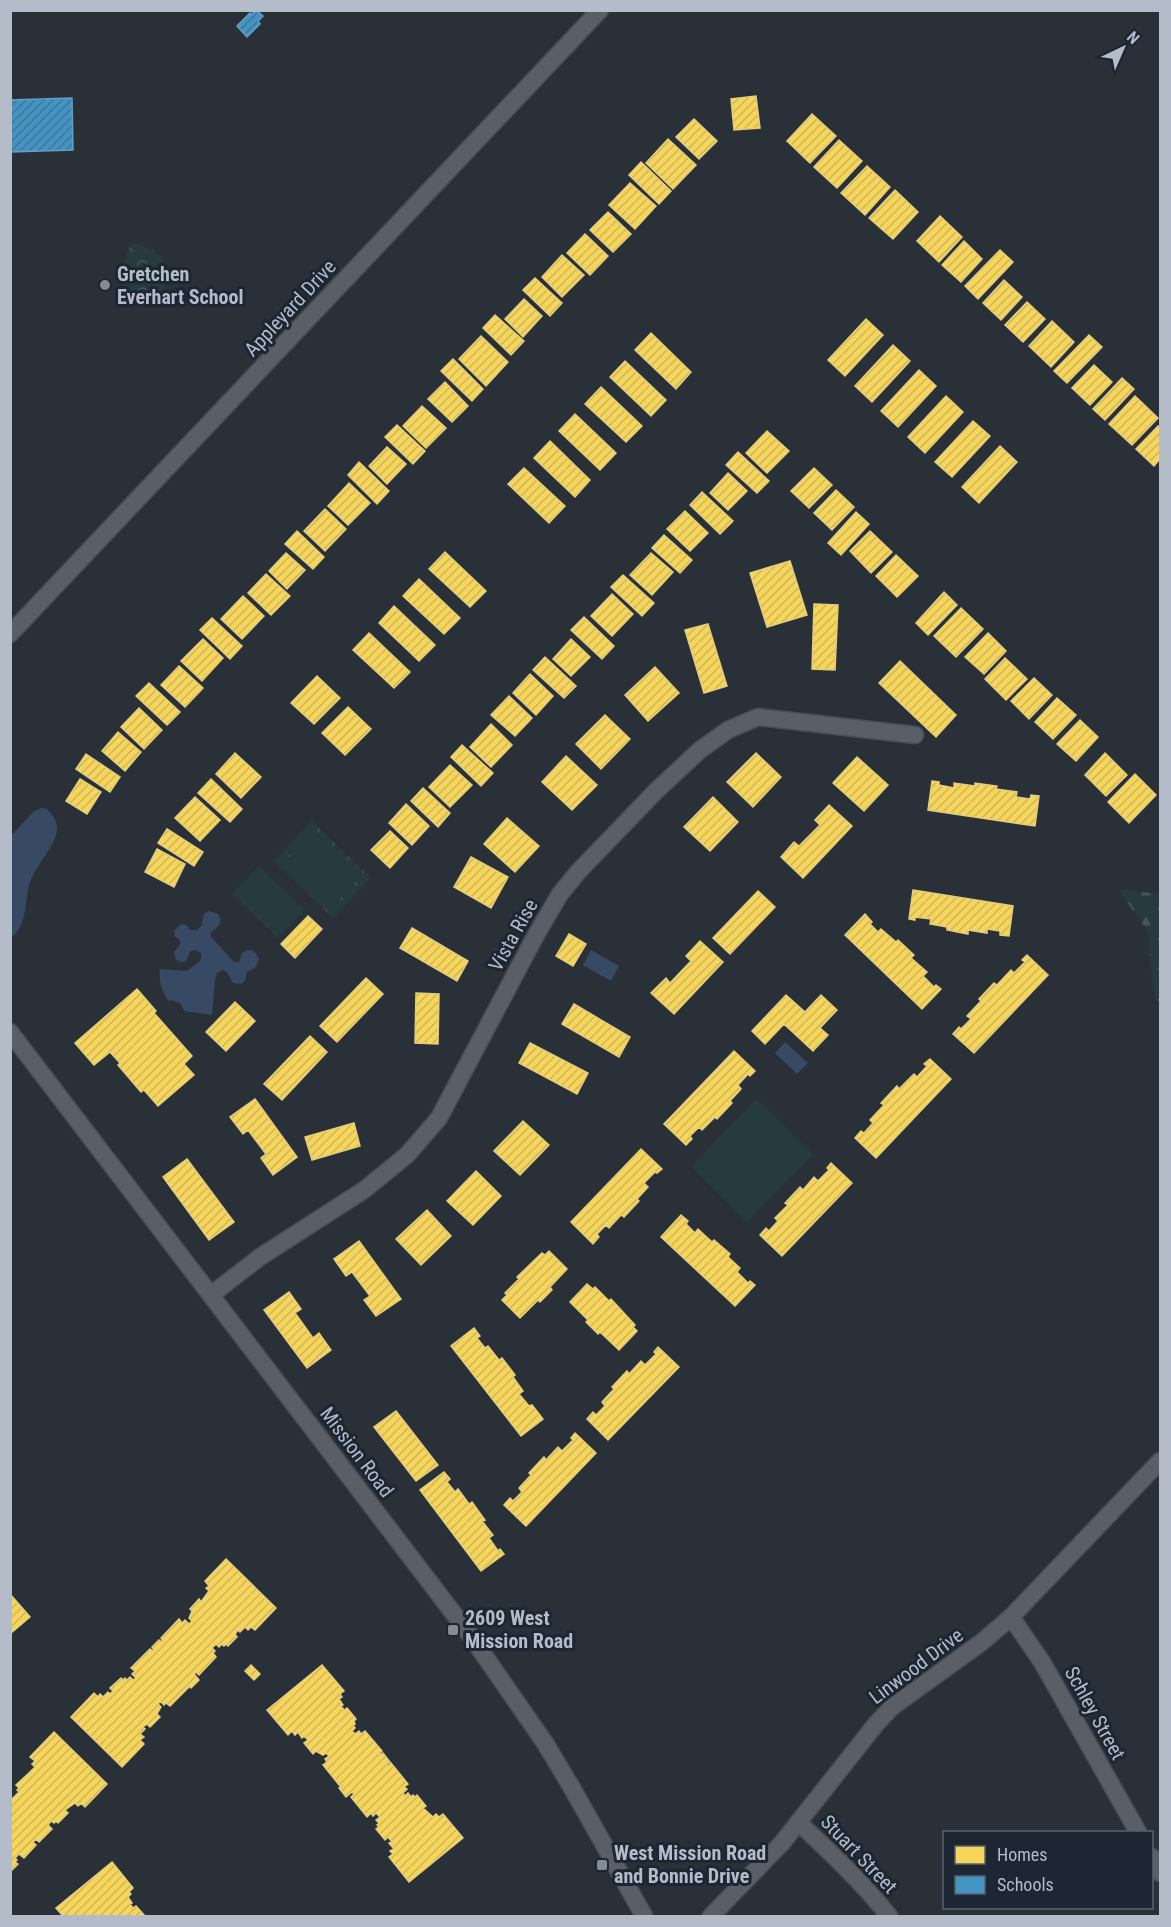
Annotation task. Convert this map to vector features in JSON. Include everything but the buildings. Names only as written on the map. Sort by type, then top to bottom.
[{"type":"street","name":"Appleyard Drive","points":[[10,634],[600,10]]},
{"type":"street","name":"Vista Rise","points":[[211,1295],[260,1257],[364,1190],[407,1155],[439,1118],[536,934],[560,894],[578,872],[656,791],[702,748],[728,730],[758,717],[915,735]]},
{"type":"street","name":"Mission Road","points":[[10,1032],[491,1664],[567,1779],[644,1917]]},
{"type":"street","name":"Linwood Drive","points":[[711,1917],[782,1843],[892,1707],[982,1642],[1011,1617],[1161,1461]]},
{"type":"street","name":"Schley Street","points":[[1011,1617],[1042,1662],[1137,1831]]},
{"type":"street","name":"Stuart Street","points":[[798,1822],[832,1853],[874,1897],[889,1917]]},
{"type":"street","points":[[1153,1859],[1161,1873]]},
{"type":"green space","points":[[135,243],[157,254],[166,264],[167,278],[164,288],[153,296],[135,295],[126,287],[121,277],[121,268],[128,249]]},
{"type":"green space","points":[[312,821],[371,878],[333,918],[274,861]]},
{"type":"green space","points":[[313,832],[360,877],[333,906],[285,861]]},
{"type":"green space","points":[[259,866],[305,910],[278,938],[232,894]]},
{"type":"green space","points":[[1118,889],[1160,894],[1160,1005],[1154,996],[1148,932]]},
{"type":"green space","points":[[757,1099],[813,1154],[747,1222],[691,1167]]},
{"type":"water","points":[[47,809],[53,816],[57,829],[56,835],[30,882],[23,920],[11,937],[11,836],[34,811]]},
{"type":"water","points":[[209,911],[218,914],[220,920],[218,926],[211,932],[211,937],[234,962],[239,962],[242,953],[248,950],[254,951],[259,959],[255,968],[247,972],[245,981],[241,984],[233,983],[227,972],[222,970],[217,973],[212,1015],[184,1011],[181,1004],[169,1001],[162,990],[160,978],[160,969],[187,971],[201,960],[201,953],[195,950],[190,952],[186,961],[176,960],[174,952],[181,943],[175,937],[174,931],[181,924],[186,925],[190,930],[197,930],[201,926],[204,914]]},
{"type":"water","points":[[591,950],[619,966],[611,981],[583,965]]},
{"type":"water","points":[[785,1042],[808,1063],[797,1074],[775,1053]]},
{"type":"place","name":"Gretchen Everhart School","points":[[105,285]]},
{"type":"place","name":"2609 West Mission Road","points":[[453,1630]]},
{"type":"place","name":"West Mission Road and Bonnie Drive","points":[[602,1865]]}]
